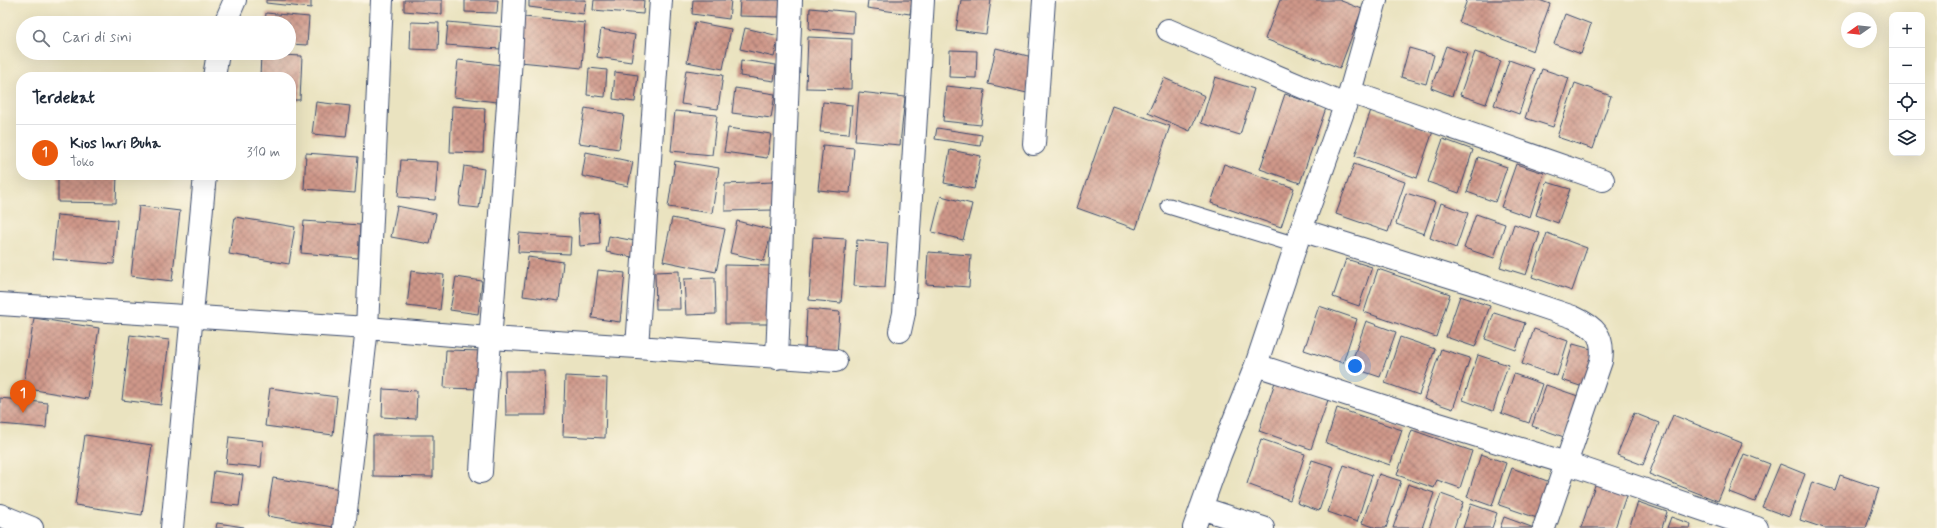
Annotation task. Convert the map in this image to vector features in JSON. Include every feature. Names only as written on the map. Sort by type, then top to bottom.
[{"type":"street","points":[[228,16],[235,0]]},
{"type":"street","points":[[344,528],[367,328],[382,0]]},
{"type":"street","points":[[481,472],[489,338],[510,74],[514,0]]},
{"type":"street","points":[[638,346],[661,0]]},
{"type":"street","points":[[777,358],[791,0]]},
{"type":"street","points":[[900,331],[904,313],[923,0]]},
{"type":"street","points":[[1034,144],[1044,0]]},
{"type":"street","points":[[1194,528],[1220,455],[1256,365],[1298,238],[1348,98],[1376,0]]},
{"type":"street","points":[[1168,30],[1348,98],[1603,180]]},
{"type":"street","points":[[215,72],[217,60]]},
{"type":"street","points":[[172,528],[205,180]]},
{"type":"street","points":[[1298,238],[1487,288],[1573,317],[1587,323],[1599,335],[1603,350],[1601,360],[1544,528]]},
{"type":"street","points":[[0,304],[367,328],[489,338],[638,346],[777,358],[836,361]]},
{"type":"street","points":[[1256,365],[1425,420],[1566,463],[1757,528]]},
{"type":"street","points":[[1202,508],[1263,528]]},
{"type":"street","points":[[0,515],[32,528]]},
{"type":"lane","points":[[1169,206],[1298,238]]},
{"type":"building","points":[[266,0],[311,0],[311,8],[266,3]]},
{"type":"building","points":[[404,0],[442,0],[442,14],[404,11]]},
{"type":"building","points":[[465,0],[498,0],[497,13],[465,12]]},
{"type":"building","points":[[529,0],[586,0],[584,14],[529,7]]},
{"type":"building","points":[[594,0],[644,0],[643,14],[593,10]]},
{"type":"building","points":[[693,0],[731,0],[729,19],[692,14]]},
{"type":"building","points":[[740,0],[783,0],[783,17],[739,16]]},
{"type":"building","points":[[868,0],[912,0],[910,14],[867,8]]},
{"type":"building","points":[[961,0],[991,0],[986,34],[956,30]]},
{"type":"building","points":[[1280,0],[1339,0],[1362,9],[1340,68],[1265,39]]},
{"type":"building","points":[[1467,0],[1539,0],[1550,4],[1533,51],[1459,22]]},
{"type":"building","points":[[810,8],[854,12],[853,33],[809,29]]},
{"type":"building","points":[[266,13],[309,17],[307,45],[296,44],[296,16],[266,16]]},
{"type":"building","points":[[1565,14],[1591,24],[1581,54],[1554,44]]},
{"type":"building","points":[[524,17],[585,23],[582,68],[520,62]]},
{"type":"building","points":[[411,22],[439,23],[438,50],[410,49]]},
{"type":"building","points":[[448,22],[502,27],[500,49],[446,45]]},
{"type":"building","points":[[695,22],[731,29],[723,69],[687,62]]},
{"type":"building","points":[[745,28],[779,36],[774,57],[740,49]]},
{"type":"building","points":[[601,29],[635,35],[631,62],[597,57]]},
{"type":"building","points":[[808,37],[852,39],[851,89],[806,88]]},
{"type":"building","points":[[1446,46],[1467,54],[1452,96],[1431,88]]},
{"type":"building","points":[[996,48],[1036,58],[1027,93],[988,84]]},
{"type":"building","points":[[1409,48],[1434,55],[1426,84],[1401,77]]},
{"type":"building","points":[[950,50],[977,51],[976,78],[949,77]]},
{"type":"building","points":[[1475,52],[1501,61],[1486,104],[1460,95]]},
{"type":"building","points":[[296,56],[302,56],[300,100],[296,100],[296,72],[260,72],[261,60],[296,60]]},
{"type":"building","points":[[458,60],[502,65],[497,102],[454,97]]},
{"type":"building","points":[[741,60],[776,65],[774,81],[740,76]]},
{"type":"building","points":[[1509,60],[1534,69],[1519,114],[1494,105]]},
{"type":"building","points":[[589,68],[607,70],[605,97],[587,95]]},
{"type":"building","points":[[1542,69],[1569,78],[1553,127],[1525,118]]},
{"type":"building","points":[[686,70],[723,75],[718,109],[681,104]]},
{"type":"building","points":[[615,72],[638,75],[635,102],[613,99]]},
{"type":"building","points":[[1215,77],[1254,89],[1240,135],[1201,123]]},
{"type":"building","points":[[1164,78],[1205,96],[1190,131],[1148,113]]},
{"type":"building","points":[[1575,83],[1611,96],[1593,149],[1557,137]]},
{"type":"building","points":[[946,86],[985,90],[981,125],[943,121]]},
{"type":"building","points":[[735,88],[775,94],[771,118],[732,113]]},
{"type":"building","points":[[859,92],[905,97],[900,145],[855,141]]},
{"type":"building","points":[[1285,94],[1326,108],[1300,183],[1260,169]]},
{"type":"building","points":[[316,102],[350,106],[346,137],[312,134]]},
{"type":"building","points":[[823,102],[852,105],[849,134],[820,132]]},
{"type":"building","points":[[452,106],[485,108],[483,153],[450,152]]},
{"type":"building","points":[[1112,106],[1170,126],[1136,229],[1077,208]]},
{"type":"building","points":[[585,108],[624,115],[619,149],[579,143]]},
{"type":"building","points":[[1371,110],[1433,131],[1417,178],[1355,156]]},
{"type":"building","points":[[675,111],[717,115],[712,155],[671,151]]},
{"type":"building","points":[[728,128],[771,134],[767,158],[724,152]]},
{"type":"building","points":[[937,128],[982,135],[980,146],[935,139]]},
{"type":"building","points":[[1443,139],[1473,150],[1459,193],[1428,182]]},
{"type":"building","points":[[823,145],[854,148],[850,193],[818,190]]},
{"type":"building","points":[[950,150],[981,156],[974,189],[944,183]]},
{"type":"building","points":[[586,152],[633,162],[628,186],[582,176]]},
{"type":"building","points":[[306,153],[358,157],[355,193],[304,189]]},
{"type":"building","points":[[1478,157],[1507,167],[1495,202],[1467,192]]},
{"type":"building","points":[[401,160],[438,162],[435,200],[398,197]]},
{"type":"building","points":[[675,161],[719,168],[712,213],[668,207]]},
{"type":"building","points":[[1224,164],[1294,188],[1281,227],[1211,203]]},
{"type":"building","points":[[1354,164],[1405,182],[1388,232],[1336,214]]},
{"type":"building","points":[[1516,164],[1544,173],[1530,217],[1501,207]]},
{"type":"building","points":[[464,166],[484,169],[479,208],[459,206]]},
{"type":"building","points":[[58,180],[117,180],[116,203],[58,202]]},
{"type":"building","points":[[773,182],[774,210],[725,211],[725,184]]},
{"type":"building","points":[[1547,182],[1570,189],[1558,223],[1536,215]]},
{"type":"building","points":[[1406,193],[1435,202],[1424,234],[1396,224]]},
{"type":"building","points":[[941,196],[972,204],[963,240],[932,232]]},
{"type":"building","points":[[1441,203],[1468,213],[1456,248],[1430,238]]},
{"type":"building","points":[[139,206],[180,211],[172,281],[131,276]]},
{"type":"building","points":[[397,206],[436,214],[430,244],[391,237]]},
{"type":"building","points":[[598,213],[600,244],[580,246],[578,214]]},
{"type":"building","points":[[1476,214],[1505,224],[1494,258],[1464,248]]},
{"type":"building","points":[[57,215],[117,220],[114,264],[53,259]]},
{"type":"building","points":[[235,217],[295,227],[289,264],[229,254]]},
{"type":"building","points":[[672,218],[725,229],[716,272],[663,261]]},
{"type":"building","points":[[304,221],[360,225],[358,258],[301,253]]},
{"type":"building","points":[[737,221],[772,230],[764,261],[730,253]]},
{"type":"building","points":[[1514,224],[1540,233],[1526,275],[1500,267]]},
{"type":"building","points":[[519,233],[571,237],[570,254],[518,252]]},
{"type":"building","points":[[1547,233],[1587,248],[1572,291],[1532,277]]},
{"type":"building","points":[[609,236],[635,241],[632,257],[606,252]]},
{"type":"building","points":[[813,237],[846,239],[841,303],[809,300]]},
{"type":"building","points":[[857,240],[888,243],[885,288],[854,286]]},
{"type":"building","points":[[928,252],[971,255],[969,287],[926,284]]},
{"type":"building","points":[[528,257],[563,262],[559,301],[523,296]]},
{"type":"building","points":[[1346,259],[1372,267],[1359,306],[1333,297]]},
{"type":"building","points":[[725,265],[771,266],[772,324],[725,324]]},
{"type":"building","points":[[1378,269],[1450,294],[1436,337],[1364,312]]},
{"type":"building","points":[[598,270],[625,273],[620,322],[592,318]]},
{"type":"building","points":[[411,271],[444,275],[440,310],[407,306]]},
{"type":"building","points":[[679,271],[680,309],[656,309],[655,272]]},
{"type":"building","points":[[456,277],[482,281],[478,314],[450,310]]},
{"type":"building","points":[[715,278],[716,314],[686,315],[684,279]]},
{"type":"building","points":[[1460,296],[1490,306],[1475,347],[1446,337]]},
{"type":"building","points":[[1319,306],[1357,319],[1343,363],[1304,350]]},
{"type":"building","points":[[807,309],[840,312],[837,354],[805,351]]},
{"type":"building","points":[[1494,313],[1525,323],[1516,350],[1485,339]]},
{"type":"building","points":[[34,318],[99,328],[88,399],[23,388]]},
{"type":"building","points":[[1366,321],[1396,332],[1380,377],[1350,367]]},
{"type":"building","points":[[1534,329],[1568,341],[1557,376],[1522,364]]},
{"type":"building","points":[[130,335],[169,340],[161,405],[122,400]]},
{"type":"building","points":[[1400,337],[1435,349],[1419,395],[1385,383]]},
{"type":"building","points":[[1573,344],[1595,350],[1583,387],[1562,380]]},
{"type":"building","points":[[1441,349],[1470,358],[1453,409],[1424,399]]},
{"type":"building","points":[[446,350],[483,351],[482,389],[444,388]]},
{"type":"building","points":[[1478,355],[1508,365],[1493,411],[1463,400]]},
{"type":"building","points":[[505,371],[545,371],[546,415],[506,415]]},
{"type":"building","points":[[1514,374],[1542,384],[1529,423],[1501,413]]},
{"type":"building","points":[[565,376],[607,378],[605,438],[563,436]]},
{"type":"building","points":[[1275,382],[1328,400],[1311,449],[1259,431]]},
{"type":"building","points":[[1546,385],[1578,396],[1564,437],[1532,426]]},
{"type":"building","points":[[270,388],[337,397],[333,435],[265,426]]},
{"type":"building","points":[[383,389],[417,391],[416,419],[382,417]]},
{"type":"building","points":[[0,398],[48,403],[46,428],[0,424]]},
{"type":"building","points":[[1337,408],[1402,430],[1390,465],[1326,443]]},
{"type":"building","points":[[1634,413],[1659,423],[1643,465],[1617,455]]},
{"type":"building","points":[[1673,415],[1742,443],[1718,501],[1649,474]]},
{"type":"building","points":[[1412,430],[1472,451],[1460,488],[1437,480],[1434,488],[1397,475]]},
{"type":"building","points":[[85,435],[152,445],[142,515],[75,505]]},
{"type":"building","points":[[373,435],[433,435],[433,477],[373,476]]},
{"type":"building","points":[[229,437],[263,441],[261,467],[226,464]]},
{"type":"building","points":[[1261,439],[1305,454],[1290,500],[1247,484]]},
{"type":"building","points":[[1481,454],[1506,463],[1492,506],[1467,497]]},
{"type":"building","points":[[1744,454],[1770,464],[1755,502],[1729,492]]},
{"type":"building","points":[[1312,460],[1334,467],[1319,511],[1297,503]]},
{"type":"building","points":[[1780,464],[1805,474],[1789,517],[1762,507]]},
{"type":"building","points":[[1344,465],[1372,475],[1357,522],[1328,512]]},
{"type":"building","points":[[1512,468],[1550,482],[1537,518],[1499,505]]},
{"type":"building","points":[[214,471],[243,475],[239,506],[210,503]]},
{"type":"building","points":[[1379,474],[1401,481],[1386,528],[1377,528],[1362,523]]},
{"type":"building","points":[[1840,475],[1879,488],[1866,528],[1824,528],[1800,520],[1812,482],[1835,490]]},
{"type":"building","points":[[273,478],[341,489],[334,527],[267,516]]},
{"type":"building","points":[[1596,482],[1627,493],[1615,528],[1581,528]]},
{"type":"building","points":[[1408,484],[1434,493],[1422,528],[1393,528]]},
{"type":"building","points":[[1441,494],[1463,502],[1454,528],[1429,528]]},
{"type":"building","points":[[1638,502],[1667,512],[1662,528],[1629,528]]},
{"type":"building","points":[[1471,504],[1497,513],[1492,528],[1463,528]]},
{"type":"building","points":[[1504,517],[1534,528],[1500,528]]},
{"type":"building","points":[[1671,517],[1691,524],[1690,528],[1667,528]]},
{"type":"building","points":[[217,523],[244,527],[244,528],[216,528]]},
{"type":"place","name":"Kios Inri Buha","points":[[23,413]]}]
